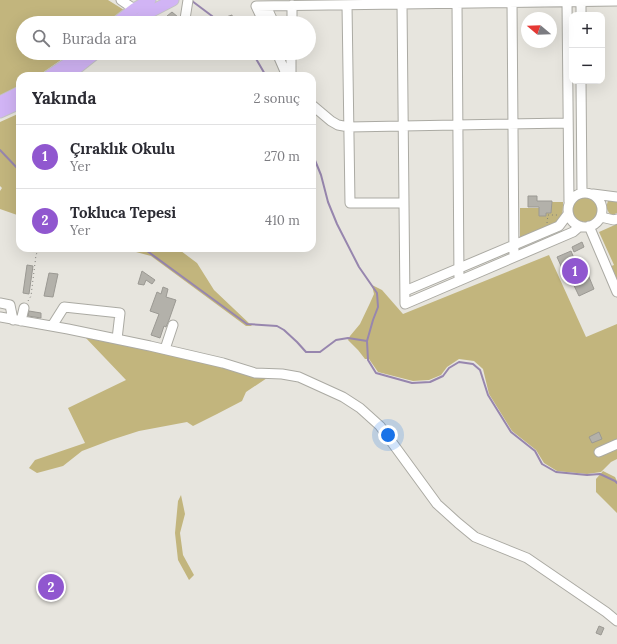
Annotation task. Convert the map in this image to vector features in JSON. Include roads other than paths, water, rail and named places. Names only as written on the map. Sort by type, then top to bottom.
[{"type":"main road","points":[[126,16],[150,0]]},
{"type":"main road","points":[[144,16],[173,0]]},
{"type":"main road","points":[[55,72],[72,60]]},
{"type":"main road","points":[[72,72],[87,60]]},
{"type":"main road","points":[[0,102],[16,94]]},
{"type":"main road","points":[[0,112],[16,105]]},
{"type":"street","points":[[121,0],[134,10]]},
{"type":"street","points":[[185,16],[188,0]]},
{"type":"street","points":[[261,16],[256,6],[617,1]]},
{"type":"street","points":[[512,2],[514,257]]},
{"type":"street","points":[[405,291],[559,226],[567,215],[569,202],[566,2]]},
{"type":"street","points":[[581,2],[581,12]]},
{"type":"street","points":[[457,3],[459,281]]},
{"type":"street","points":[[402,4],[405,304],[585,226]]},
{"type":"street","points":[[292,5],[292,16]]},
{"type":"street","points":[[347,5],[350,203],[404,202]]},
{"type":"street","points":[[266,6],[271,16]]},
{"type":"street","points":[[280,60],[285,72]]},
{"type":"street","points":[[291,60],[291,72]]},
{"type":"street","points":[[581,84],[582,193]]},
{"type":"street","points":[[316,108],[338,125],[349,127],[568,123]]},
{"type":"street","points":[[569,202],[577,194],[587,192],[617,197]]},
{"type":"street","points":[[567,215],[575,224],[592,226],[597,222],[601,217],[602,206],[597,197],[592,194]]},
{"type":"street","points":[[601,217],[614,220],[617,219]]},
{"type":"street","points":[[585,226],[602,268],[617,292]]},
{"type":"street","points":[[0,303],[10,305],[17,320]]},
{"type":"street","points":[[52,326],[64,307],[120,313],[117,339]]},
{"type":"street","points":[[17,320],[24,308]]},
{"type":"street","points":[[0,317],[165,349],[223,363],[255,373],[282,374],[299,377],[343,397],[360,408],[380,426],[437,504],[458,524],[475,537],[527,558],[617,621]]},
{"type":"street","points":[[165,349],[173,325]]},
{"type":"street","points":[[599,452],[617,444]]},
{"type":"waterway","points":[[192,1],[212,16]]},
{"type":"waterway","points":[[257,60],[264,72]]},
{"type":"waterway","points":[[0,150],[16,167]]},
{"type":"waterway","points":[[316,163],[321,175],[328,202],[337,224],[359,267],[377,293],[378,307],[367,341]]},
{"type":"waterway","points":[[148,252],[247,324],[277,326],[284,330],[306,352],[320,352],[336,340],[348,338],[367,341],[368,360],[376,373],[412,383],[430,382],[443,376],[449,368],[459,362],[473,364],[480,370],[488,395],[511,432],[535,451],[542,464],[556,472],[587,475],[600,474],[617,483]]},
{"type":"place","name":"Çıraklık Okulu","points":[[575,271]]},
{"type":"place","name":"Tokluca Tepesi","points":[[51,587]]}]
